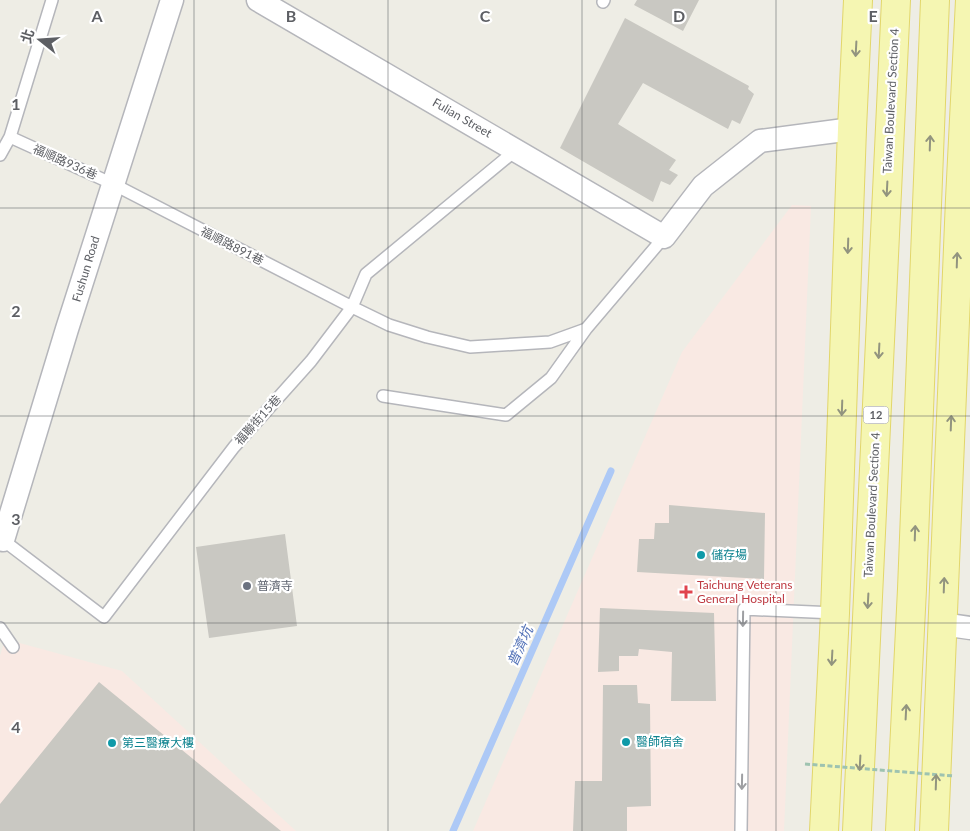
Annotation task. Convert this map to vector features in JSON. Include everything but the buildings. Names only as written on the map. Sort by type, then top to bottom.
[{"type":"main road","points":[[824,831],[835,613],[858,0]]},
{"type":"main road","name":"Taiwan Boulevard Section 4","points":[[857,831],[896,0]]},
{"type":"main road","points":[[900,831],[912,589],[935,0]]},
{"type":"main road","points":[[934,831],[970,0]]},
{"type":"street","name":"Fushun Road","points":[[1,542],[172,0]]},
{"type":"street","name":"Fulian Street","points":[[258,0],[664,237]]},
{"type":"street","points":[[664,237],[703,186],[760,141],[852,129]]},
{"type":"street","points":[[942,624],[970,628]]},
{"type":"lane","points":[[0,155],[14,139],[52,0]]},
{"type":"lane","name":"福順路936巷","points":[[14,139],[113,184]]},
{"type":"lane","name":"福聯街15巷","points":[[1,542],[104,617],[234,447],[311,362],[352,307],[366,274],[516,150]]},
{"type":"lane","name":"福順路891巷","points":[[113,184],[352,307],[389,325],[427,337],[470,347],[550,342],[586,329]]},
{"type":"lane","points":[[383,396],[506,416],[551,378],[586,329],[664,237]]},
{"type":"lane","points":[[741,831],[744,609],[835,613]]},
{"type":"lane","points":[[0,628],[13,647]]},
{"type":"path","points":[[805,764],[954,776]]},
{"type":"shaded area","name":"Taichung Veterans General Hospital","points":[[792,205],[811,206],[784,831],[473,831],[682,352]]},
{"type":"shaded area","name":"第三醫療大樓","points":[[5,639],[122,671],[296,831],[0,831],[0,656]]},
{"type":"waterway","name":"普濟坑","points":[[453,831],[611,471]]},
{"type":"place","name":"儲存場","points":[[701,555]]},
{"type":"place","name":"普濟寺","points":[[247,586]]},
{"type":"place","name":"Taichung Veterans General Hospital","points":[[686,592]]},
{"type":"place","name":"醫師宿舍","points":[[626,742]]},
{"type":"place","name":"第三醫療大樓","points":[[112,743]]}]
